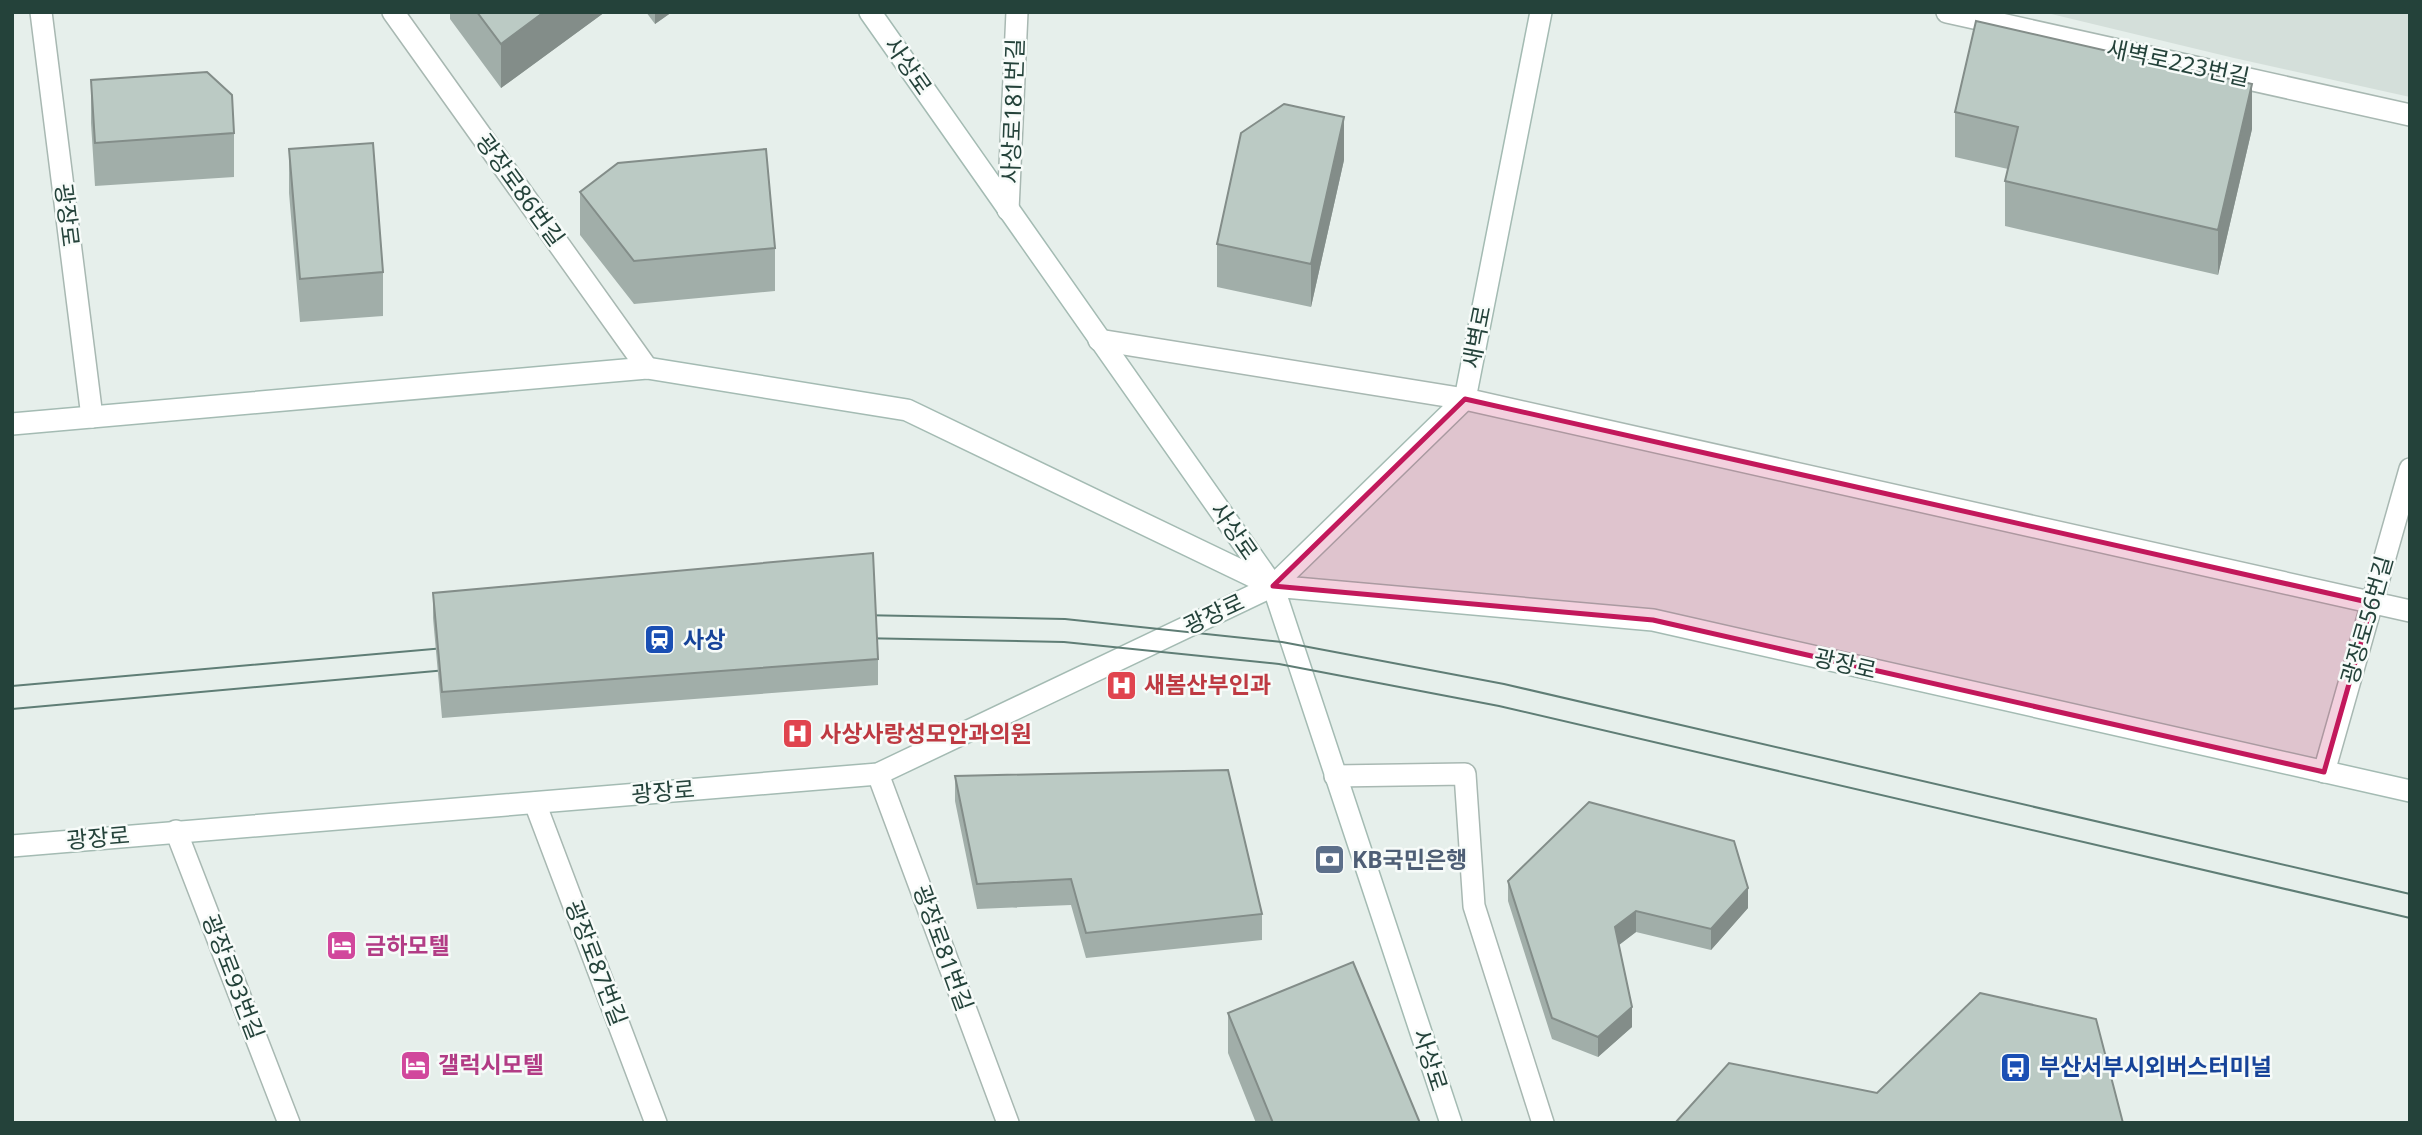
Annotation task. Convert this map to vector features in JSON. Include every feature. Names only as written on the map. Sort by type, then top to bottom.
[{"type":"main road","name":"광장로","points":[[41,12],[92,417]]},
{"type":"main road","name":"광장로86번길","points":[[393,12],[647,368]]},
{"type":"main road","name":"사상로","points":[[870,12],[1273,586],[1451,1123]]},
{"type":"main road","name":"사상로181번길","points":[[1008,210],[1017,12]]},
{"type":"main road","name":"새벽로","points":[[1273,586],[1465,399],[1541,12]]},
{"type":"main road","name":"새벽로223번길","points":[[1947,12],[2410,115]]},
{"type":"main road","points":[[1099,340],[1465,399],[2410,611]]},
{"type":"main road","name":"광장로","points":[[12,424],[647,368],[906,410],[1273,586],[1653,620],[2410,791]]},
{"type":"main road","name":"광장로56번길","points":[[2324,772],[2410,469]]},
{"type":"main road","name":"광장로","points":[[12,846],[878,774],[1273,586]]},
{"type":"main road","name":"광장로81번길","points":[[878,774],[1009,1123]]},
{"type":"main road","points":[[1335,776],[1465,774],[1474,906],[1543,1123]]},
{"type":"main road","name":"광장로87번길","points":[[535,803],[656,1123]]},
{"type":"main road","name":"광장로93번길","points":[[176,831],[289,1123]]},
{"type":"highlighted area","points":[[1465,399],[2372,603],[2324,772],[1653,620],[1273,586]]},
{"type":"shaded area","points":[[2043,12],[2410,12],[2410,97],[2234,58]]},
{"type":"building","points":[[477,12],[544,12],[501,44]]},
{"type":"building","points":[[1976,21],[2252,84],[2218,230],[2005,181],[2018,127],[1955,112]]},
{"type":"building","points":[[207,72],[232,95],[234,133],[95,143],[91,80]]},
{"type":"building","points":[[1284,104],[1344,117],[1311,264],[1217,244],[1241,133]]},
{"type":"building","points":[[373,143],[383,272],[300,279],[289,149]]},
{"type":"building","points":[[766,149],[775,248],[634,261],[580,192],[618,163]]},
{"type":"building","points":[[873,553],[878,659],[442,692],[433,593]]},
{"type":"building","points":[[1228,770],[1262,914],[1086,933],[1071,879],[977,884],[955,776]]},
{"type":"building","points":[[1589,802],[1734,841],[1748,888],[1711,929],[1636,911],[1615,927],[1632,1007],[1598,1037],[1552,1018],[1508,881]]},
{"type":"building","points":[[1353,962],[1420,1123],[1273,1123],[1228,1013]]},
{"type":"building","name":"부산서부시외버스터미널","points":[[1980,993],[2096,1019],[2123,1123],[1675,1123],[1729,1063],[1877,1093]]},
{"type":"tram line","points":[[857,615],[1065,619],[1282,642],[1504,684],[2410,894]]},
{"type":"tram line","points":[[856,638],[1064,642],[1279,664],[1499,706],[2410,918]]},
{"type":"tram line","points":[[12,686],[456,647]]},
{"type":"tram line","points":[[12,709],[458,669]]},
{"type":"place","name":"사상","points":[[660,640]]},
{"type":"place","name":"새봄산부인과","points":[[1121,685]]},
{"type":"place","name":"사상사랑성모안과의원","points":[[797,734]]},
{"type":"place","name":"KB국민은행","points":[[1329,860]]},
{"type":"place","name":"금하모텔","points":[[342,946]]},
{"type":"place","name":"갤럭시모텔","points":[[415,1065]]},
{"type":"place","name":"부산서부시외버스터미널","points":[[2016,1067]]}]
